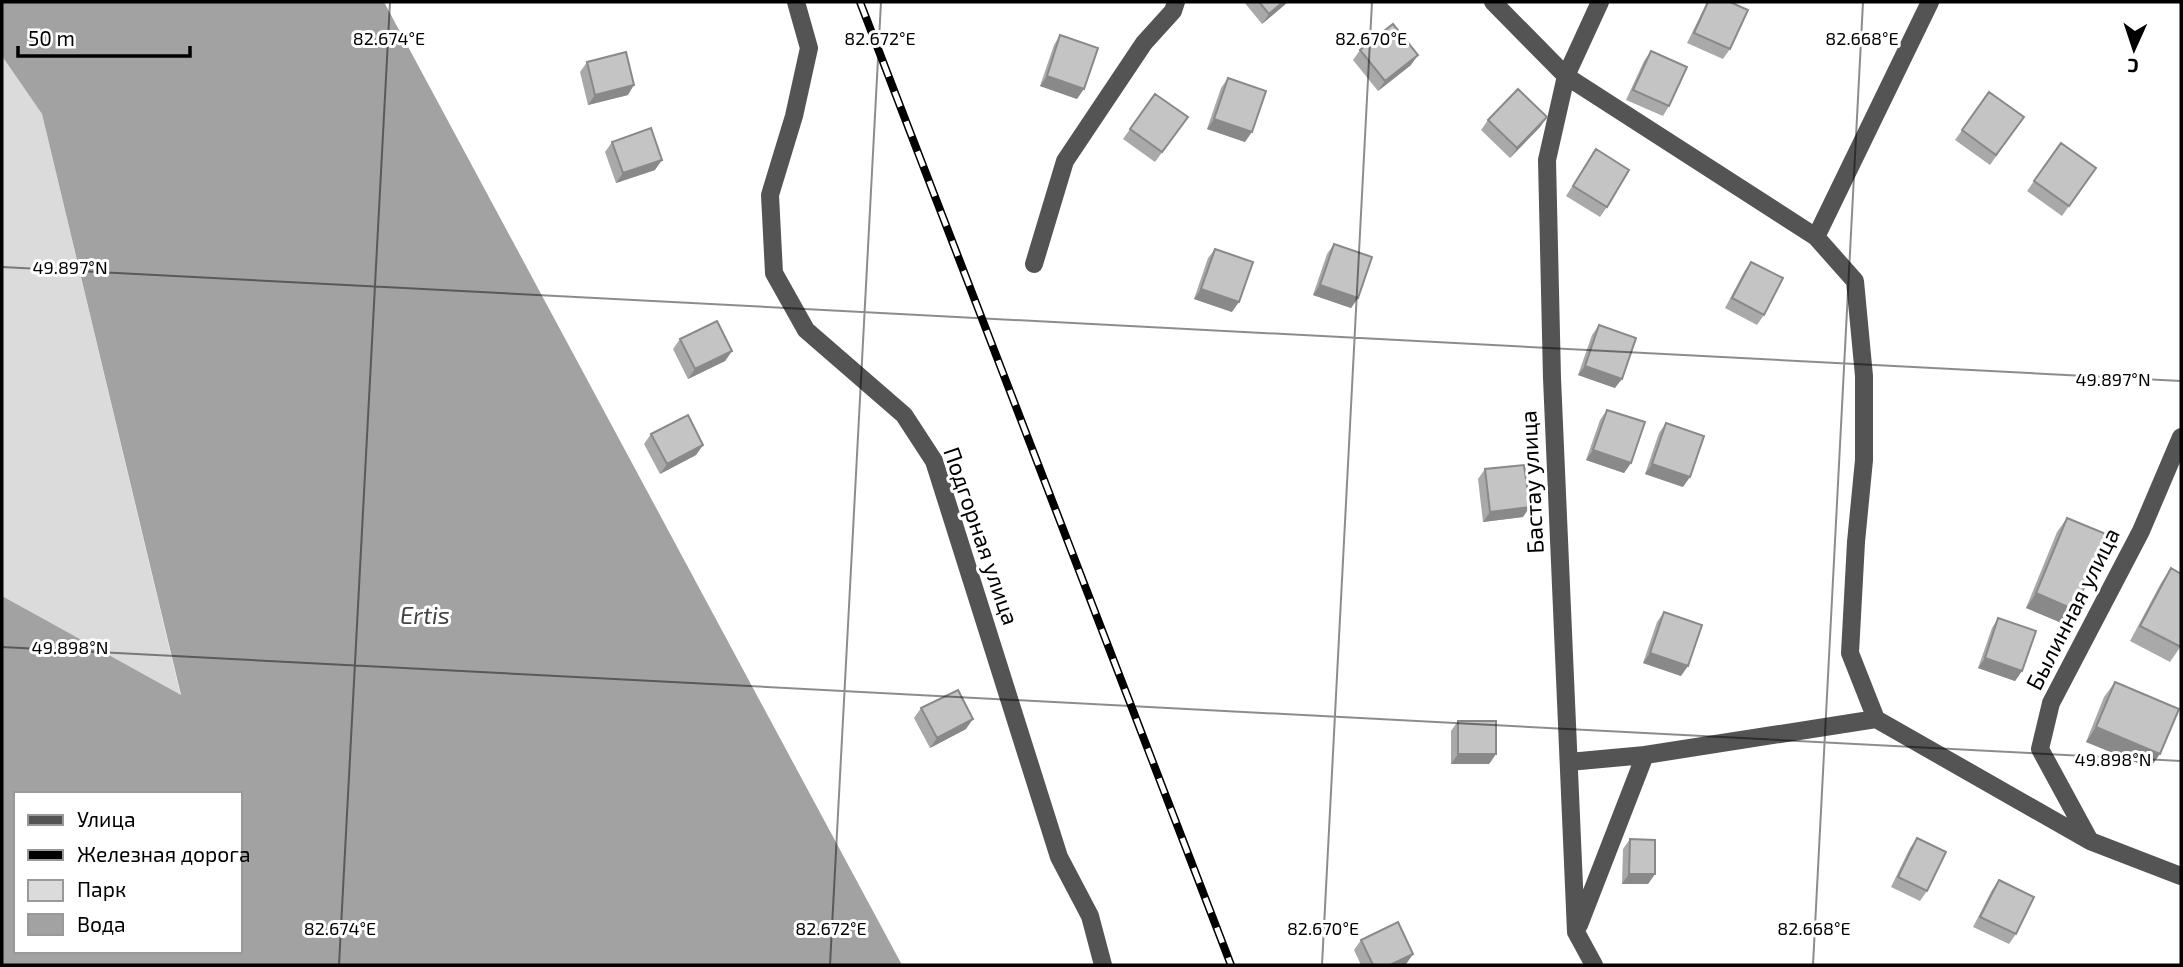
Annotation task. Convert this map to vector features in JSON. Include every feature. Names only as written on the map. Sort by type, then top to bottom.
[{"type":"street","name":"Подгорная улица","points":[[796,2],[809,48],[794,116],[770,195],[774,273],[806,330],[905,415],[934,461],[1059,857],[1090,916],[1103,965]]},
{"type":"street","points":[[1034,264],[1065,161],[1144,43],[1173,11],[1176,2]]},
{"type":"street","points":[[1493,2],[1566,76],[1816,237],[1855,281],[1864,376],[1864,460],[1850,653],[1876,719]]},
{"type":"street","name":"Бастау улица","points":[[1594,965],[1576,932],[1552,378],[1547,160],[1566,76],[1601,2]]},
{"type":"street","points":[[1816,237],[1930,2]]},
{"type":"street","name":"Былинная улица","points":[[2090,841],[2040,749],[2051,703],[2141,531],[2181,437]]},
{"type":"street","points":[[1569,762],[1645,755],[1876,719],[2090,841],[2181,877]]},
{"type":"street","points":[[1576,932],[1645,755]]},
{"type":"green space","points":[[2,56],[42,114],[181,697],[2,596]]},
{"type":"water","name":"Ertis","points":[[2,2],[384,2],[902,965],[2,965],[2,596],[181,695],[42,114],[2,56]]},
{"type":"building","points":[[1259,2],[1283,2],[1269,14]]},
{"type":"building","points":[[1708,2],[1730,2],[1748,10],[1730,49],[1694,33]]},
{"type":"building","points":[[1393,24],[1418,55],[1385,81],[1360,50]]},
{"type":"building","points":[[1060,35],[1098,48],[1084,89],[1047,76]]},
{"type":"building","points":[[1651,51],[1687,67],[1669,106],[1633,90]]},
{"type":"building","points":[[626,52],[634,85],[595,95],[587,62]]},
{"type":"building","points":[[1228,78],[1266,91],[1252,132],[1214,119]]},
{"type":"building","points":[[1518,89],[1547,117],[1517,148],[1488,120]]},
{"type":"building","points":[[1989,92],[2024,117],[1996,155],[1962,130]]},
{"type":"building","points":[[1155,94],[1188,117],[1162,152],[1130,129]]},
{"type":"building","points":[[651,128],[662,160],[623,173],[612,142]]},
{"type":"building","points":[[2061,143],[2096,168],[2069,206],[2034,181]]},
{"type":"building","points":[[1596,149],[1629,170],[1607,207],[1573,186]]},
{"type":"building","points":[[1334,244],[1372,257],[1358,298],[1320,285]]},
{"type":"building","points":[[1215,249],[1253,262],[1239,302],[1201,289]]},
{"type":"building","points":[[1751,262],[1783,278],[1764,315],[1732,298]]},
{"type":"building","points":[[717,321],[732,351],[695,369],[680,339]]},
{"type":"building","points":[[1599,325],[1636,338],[1622,379],[1585,366]]},
{"type":"building","points":[[1607,410],[1645,422],[1631,463],[1593,450]]},
{"type":"building","points":[[688,415],[703,445],[667,464],[651,434]]},
{"type":"building","points":[[1666,423],[1704,436],[1690,477],[1652,464]]},
{"type":"building","points":[[1524,465],[1530,507],[1490,512],[1485,469]]},
{"type":"building","points":[[2067,518],[2106,534],[2075,610],[2036,593]]},
{"type":"building","points":[[2171,568],[2181,574],[2181,647],[2140,626]]},
{"type":"building","points":[[1664,612],[1702,625],[1688,666],[1650,653]]},
{"type":"building","points":[[1998,618],[2036,631],[2022,671],[1985,658]]},
{"type":"building","points":[[2115,682],[2179,709],[2160,754],[2096,727]]},
{"type":"building","points":[[958,690],[973,719],[937,738],[921,708]]},
{"type":"building","points":[[1458,721],[1496,721],[1496,754],[1458,754]]},
{"type":"building","points":[[1917,838],[1946,852],[1927,891],[1898,877]]},
{"type":"building","points":[[1630,839],[1655,840],[1655,874],[1629,874]]},
{"type":"building","points":[[1999,880],[2034,897],[2016,934],[1980,917]]},
{"type":"building","points":[[1398,922],[1413,954],[1390,965],[1373,965],[1361,940]]},
{"type":"railway","points":[[860,2],[1231,965]]}]
